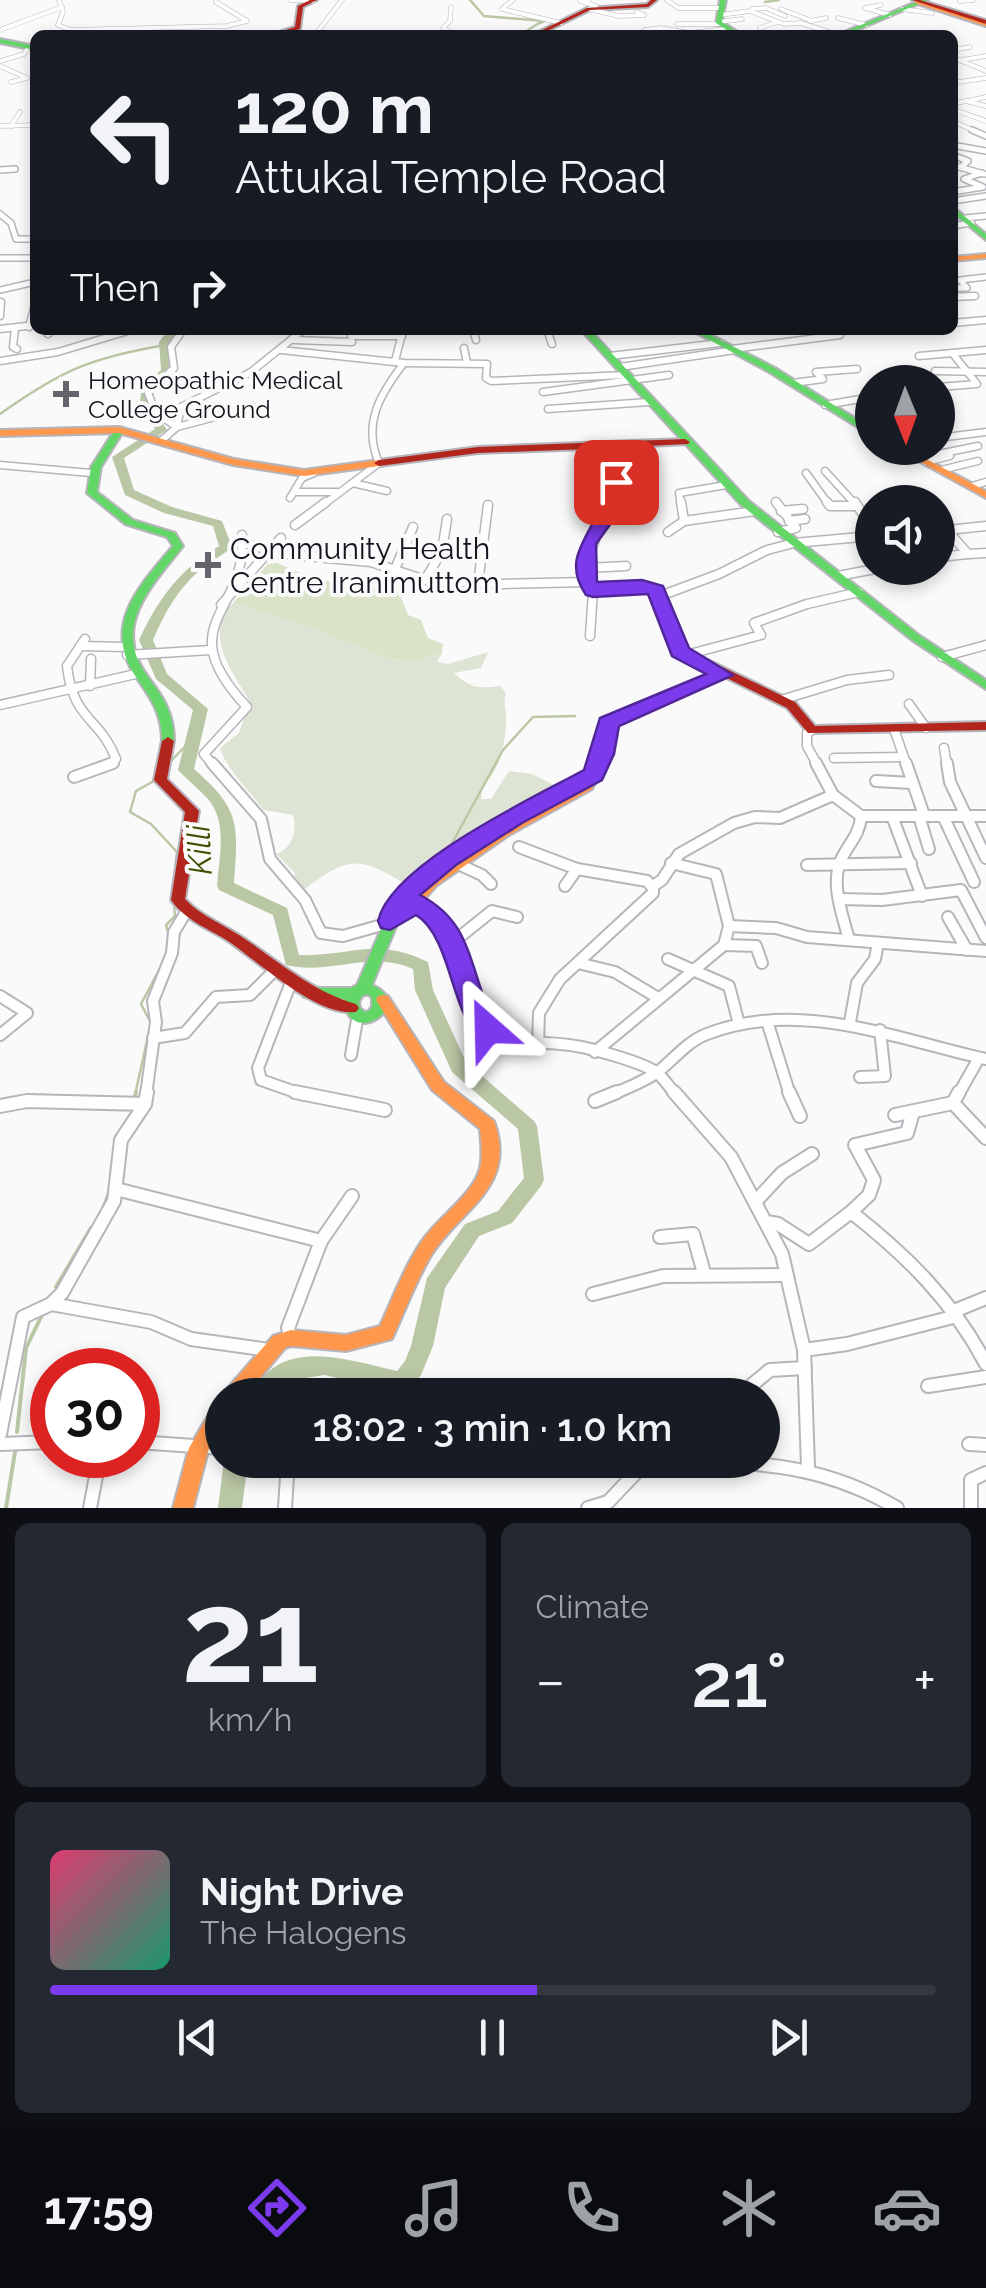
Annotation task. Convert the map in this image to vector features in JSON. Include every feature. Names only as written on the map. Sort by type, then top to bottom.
[{"type":"main road","points":[[291,30],[298,28],[301,6],[314,0]]},
{"type":"main road","points":[[546,30],[592,5],[648,5],[654,0]]},
{"type":"main road","points":[[854,30],[905,5],[986,21]]},
{"type":"main road","points":[[0,40],[30,48]]},
{"type":"main road","points":[[958,258],[986,256]]},
{"type":"main road","points":[[590,335],[726,485],[778,532],[942,656],[986,684]]},
{"type":"main road","points":[[705,335],[855,422]]},
{"type":"main road","points":[[0,433],[118,430],[233,462],[314,473],[478,450],[685,442]]},
{"type":"main road","points":[[118,430],[91,473],[92,493],[129,522],[171,536],[178,546],[124,626],[126,651],[165,710],[170,733],[160,780],[192,811],[178,900],[186,912],[236,940],[290,985],[307,993],[381,1008],[382,998]]},
{"type":"main road","points":[[621,443],[612,497],[604,519],[587,544],[589,580],[642,586],[660,596],[680,651],[791,705],[812,730],[986,726]]},
{"type":"main road","points":[[932,465],[979,484],[986,495]]},
{"type":"main road","points":[[387,925],[458,864],[504,832],[587,786],[603,754],[608,722],[723,675]]},
{"type":"main road","points":[[359,1004],[393,910],[407,892],[440,865],[514,818],[594,775]]},
{"type":"main road","points":[[247,1378],[269,1350],[291,1338],[346,1343],[386,1333],[427,1246],[472,1201],[490,1171],[493,1141],[488,1126],[438,1086],[400,1031],[382,998],[374,960]]},
{"type":"main road","points":[[359,1004],[382,998]]},
{"type":"main road","points":[[359,1004],[400,1031]]},
{"type":"main road","points":[[183,1508],[205,1438]]},
{"type":"street","points":[[59,0],[62,7],[58,24],[71,30],[227,26],[247,21],[216,2]]},
{"type":"street","points":[[290,0],[314,0]]},
{"type":"street","points":[[319,30],[342,0]]},
{"type":"street","points":[[514,0],[502,8],[562,23]]},
{"type":"street","points":[[666,0],[678,8],[742,19]]},
{"type":"street","points":[[960,1],[973,0]]},
{"type":"street","points":[[592,5],[621,16],[644,15],[637,12]]},
{"type":"street","points":[[854,5],[905,5]]},
{"type":"street","points":[[0,30],[62,7]]},
{"type":"street","points":[[446,30],[443,28],[450,21],[451,8]]},
{"type":"street","points":[[670,30],[767,8],[822,30]]},
{"type":"street","points":[[781,9],[834,30]]},
{"type":"street","points":[[750,10],[777,22],[801,23]]},
{"type":"street","points":[[810,21],[826,18]]},
{"type":"street","points":[[838,18],[866,25]]},
{"type":"street","points":[[760,28],[777,22]]},
{"type":"street","points":[[645,30],[677,28]]},
{"type":"street","points":[[811,30],[816,29]]},
{"type":"street","points":[[958,51],[970,47]]},
{"type":"street","points":[[0,64],[30,50]]},
{"type":"street","points":[[960,60],[986,56]]},
{"type":"street","points":[[960,60],[986,75]]},
{"type":"street","points":[[0,64],[28,78],[11,82]]},
{"type":"street","points":[[958,82],[986,75]]},
{"type":"street","points":[[958,88],[962,90]]},
{"type":"street","points":[[958,104],[986,97]]},
{"type":"street","points":[[966,102],[986,106]]},
{"type":"street","points":[[958,107],[986,121]]},
{"type":"street","points":[[10,126],[20,112]]},
{"type":"street","points":[[970,120],[978,118]]},
{"type":"street","points":[[958,123],[986,136]]},
{"type":"street","points":[[0,126],[30,126]]},
{"type":"street","points":[[966,136],[976,133]]},
{"type":"street","points":[[958,146],[986,151]]},
{"type":"street","points":[[958,157],[968,162],[961,167]]},
{"type":"street","points":[[958,166],[984,174]]},
{"type":"street","points":[[0,170],[15,170]]},
{"type":"street","points":[[958,191],[983,188],[964,179],[984,174]]},
{"type":"street","points":[[958,203],[986,196]]},
{"type":"street","points":[[0,214],[12,223],[16,239],[30,239]]},
{"type":"street","points":[[0,258],[30,258]]},
{"type":"street","points":[[18,273],[30,282]]},
{"type":"street","points":[[958,288],[967,288],[962,282],[986,279]]},
{"type":"street","points":[[0,290],[30,284]]},
{"type":"street","points":[[958,296],[975,296]]},
{"type":"street","points":[[0,316],[1,302]]},
{"type":"street","points":[[958,323],[986,321]]},
{"type":"street","points":[[0,329],[30,326]]},
{"type":"street","points":[[15,328],[13,347],[17,349]]},
{"type":"street","points":[[0,361],[58,352],[114,335]]},
{"type":"street","points":[[177,427],[156,413],[148,396],[174,368],[172,344],[179,335]]},
{"type":"street","points":[[177,427],[181,407],[250,372],[298,335]]},
{"type":"street","points":[[294,340],[386,335]]},
{"type":"street","points":[[394,361],[402,335]]},
{"type":"street","points":[[474,335],[476,340]]},
{"type":"street","points":[[549,335],[552,344]]},
{"type":"street","points":[[782,335],[787,341]]},
{"type":"street","points":[[280,350],[404,363],[486,364],[486,378],[491,380],[553,379],[730,348],[840,335]]},
{"type":"street","points":[[464,348],[467,363]]},
{"type":"street","points":[[543,392],[621,369],[730,348]]},
{"type":"street","points":[[919,356],[986,350]]},
{"type":"street","points":[[954,354],[978,384],[955,386]]},
{"type":"street","points":[[295,526],[379,463],[370,442],[373,410],[404,363]]},
{"type":"street","points":[[621,369],[668,374]]},
{"type":"street","points":[[793,384],[824,382],[816,372],[855,369]]},
{"type":"street","points":[[955,370],[986,372]]},
{"type":"street","points":[[553,379],[555,390]]},
{"type":"street","points":[[567,404],[647,400]]},
{"type":"street","points":[[548,410],[647,400]]},
{"type":"street","points":[[825,405],[855,400]]},
{"type":"street","points":[[160,440],[177,427],[253,407]]},
{"type":"street","points":[[955,436],[986,432]]},
{"type":"street","points":[[955,452],[978,446]]},
{"type":"street","points":[[941,470],[978,460]]},
{"type":"street","points":[[0,465],[91,473]]},
{"type":"street","points":[[825,471],[855,504]]},
{"type":"street","points":[[314,473],[302,478],[294,495],[340,492]]},
{"type":"street","points":[[806,474],[830,506],[855,506]]},
{"type":"street","points":[[353,483],[387,491]]},
{"type":"street","points":[[684,522],[679,493],[726,485]]},
{"type":"street","points":[[478,584],[488,505]]},
{"type":"street","points":[[778,532],[796,528],[778,507],[803,509]]},
{"type":"street","points":[[668,532],[684,522],[755,511]]},
{"type":"street","points":[[426,580],[442,551],[448,519]]},
{"type":"street","points":[[789,521],[805,519]]},
{"type":"street","points":[[955,530],[986,526]]},
{"type":"street","points":[[395,569],[413,527]]},
{"type":"street","points":[[218,606],[249,577],[281,538]]},
{"type":"street","points":[[660,596],[719,574],[767,550],[794,543],[855,538]]},
{"type":"street","points":[[387,925],[382,922],[344,938],[321,933],[305,900],[282,878],[270,859],[261,818],[204,754],[216,739],[240,723],[246,707],[220,676],[211,650],[213,618],[239,567],[243,539],[294,556],[353,559],[426,580],[478,584],[589,580],[626,566]]},
{"type":"street","points":[[955,542],[968,554]]},
{"type":"street","points":[[955,555],[986,553]]},
{"type":"street","points":[[838,576],[855,573]]},
{"type":"street","points":[[589,580],[590,636]]},
{"type":"street","points":[[686,655],[761,635],[754,624],[774,615],[859,592]]},
{"type":"street","points":[[74,777],[113,764],[116,759],[110,743],[82,714],[70,692],[66,666],[82,642],[126,651],[211,650]]},
{"type":"street","points":[[942,656],[986,645]]},
{"type":"street","points":[[90,686],[91,659]]},
{"type":"street","points":[[0,705],[140,673]]},
{"type":"street","points":[[781,700],[847,680],[888,676]]},
{"type":"street","points":[[910,704],[926,728]]},
{"type":"street","points":[[894,729],[929,849]]},
{"type":"street","points":[[812,730],[807,733],[807,746],[833,795],[862,816],[986,816]]},
{"type":"street","points":[[944,748],[950,782],[986,858]]},
{"type":"street","points":[[834,758],[902,757]]},
{"type":"street","points":[[876,781],[912,782]]},
{"type":"street","points":[[519,847],[577,869],[653,886],[662,880],[679,854],[734,823],[755,817],[780,818],[833,795]]},
{"type":"street","points":[[850,940],[840,899],[838,864],[862,828],[862,816]]},
{"type":"street","points":[[892,816],[922,896]]},
{"type":"street","points":[[943,816],[974,882]]},
{"type":"street","points":[[594,1052],[724,945],[729,926],[716,874],[672,863]]},
{"type":"street","points":[[458,864],[482,875],[490,884]]},
{"type":"street","points":[[807,865],[911,864]]},
{"type":"street","points":[[565,886],[577,869]]},
{"type":"street","points":[[538,1044],[538,1015],[578,962],[614,924],[653,893],[653,886]]},
{"type":"street","points":[[840,899],[882,900],[961,890],[984,921],[986,938]]},
{"type":"street","points":[[412,902],[433,912],[452,942],[477,1018],[497,1036],[594,1052],[656,1072],[731,1157],[782,1254],[804,1350],[808,1467]]},
{"type":"street","points":[[0,1434],[17,1335],[24,1317],[52,1304],[114,1202],[121,1140],[145,1104],[153,1000],[172,953],[174,932],[186,912]]},
{"type":"street","points":[[452,942],[489,912],[517,917]]},
{"type":"street","points":[[948,916],[966,950]]},
{"type":"street","points":[[729,926],[776,928],[808,937],[986,951]]},
{"type":"street","points":[[850,1022],[857,983],[875,959],[878,943]]},
{"type":"street","points":[[724,945],[756,946],[762,963]]},
{"type":"street","points":[[668,958],[729,986],[740,1024]]},
{"type":"street","points":[[578,962],[615,972],[658,998]]},
{"type":"street","points":[[153,1038],[185,1034],[216,997],[250,994],[272,973]]},
{"type":"street","points":[[290,985],[258,1068],[261,1080],[299,1094],[385,1110]]},
{"type":"street","points":[[0,996],[27,1013],[0,1035]]},
{"type":"street","points":[[351,1055],[359,1004]]},
{"type":"street","points":[[766,1021],[782,1079],[800,1116]]},
{"type":"street","points":[[595,1101],[656,1072],[684,1044],[718,1029],[766,1021],[850,1022],[984,1059],[954,1103],[895,1116]]},
{"type":"street","points":[[860,1076],[884,1076],[880,1030]]},
{"type":"street","points":[[0,1106],[26,1101],[145,1104]]},
{"type":"street","points":[[954,1103],[986,1138]]},
{"type":"street","points":[[766,1222],[779,1224],[796,1240],[809,1244],[852,1212],[870,1197],[875,1186],[870,1165],[855,1145],[907,1133],[913,1112]]},
{"type":"street","points":[[756,1201],[782,1173],[812,1154]]},
{"type":"street","points":[[116,1189],[321,1241]]},
{"type":"street","points":[[291,1338],[288,1328],[321,1241],[352,1196]]},
{"type":"street","points":[[852,1212],[894,1244],[955,1313],[986,1362]]},
{"type":"street","points":[[660,1237],[693,1234],[704,1273]]},
{"type":"street","points":[[593,1294],[614,1284],[704,1273],[786,1275]]},
{"type":"street","points":[[804,1350],[848,1344],[955,1313],[986,1298]]},
{"type":"street","points":[[52,1304],[151,1322],[191,1339],[269,1350]]},
{"type":"street","points":[[758,1378],[777,1366],[805,1368]]},
{"type":"street","points":[[928,1386],[986,1377]]},
{"type":"street","points":[[0,1444],[30,1443]]},
{"type":"street","points":[[160,1444],[205,1448]]},
{"type":"street","points":[[969,1444],[986,1444]]},
{"type":"street","points":[[780,1464],[828,1472],[897,1508]]},
{"type":"street","points":[[971,1508],[971,1480],[986,1473]]},
{"type":"street","points":[[90,1508],[96,1478]]},
{"type":"street","points":[[285,1508],[287,1478]]},
{"type":"street","points":[[588,1508],[608,1502],[631,1478]]},
{"type":"green space","points":[[277,563],[314,579],[399,592],[408,615],[421,620],[428,638],[443,644],[442,653],[416,661],[389,659],[306,626],[233,603],[268,564]]},
{"type":"green space","points":[[233,603],[306,626],[389,659],[416,661],[442,653],[437,662],[448,664],[488,652],[481,668],[454,673],[470,684],[500,686],[506,693],[502,750],[496,767],[482,786],[481,799],[491,799],[509,771],[532,774],[554,785],[540,799],[526,801],[477,832],[456,840],[425,861],[413,878],[403,883],[372,867],[349,864],[326,874],[298,894],[294,872],[276,854],[292,839],[293,815],[263,810],[233,773],[220,748],[239,733],[250,702],[229,666],[220,640],[224,615]]},
{"type":"waterway","points":[[470,0],[484,16],[545,21],[540,23]]},
{"type":"waterway","points":[[765,2],[779,0]]},
{"type":"waterway","points":[[528,30],[539,23]]},
{"type":"waterway","name":"Killi","points":[[169,335],[164,342],[166,371],[147,387],[145,402],[161,430],[118,457],[129,492],[168,510],[218,524],[226,547],[198,565],[177,586],[146,640],[161,676],[201,709],[186,770],[215,798],[227,820],[225,886],[281,912],[292,961],[389,954],[422,966],[424,990],[459,1067],[527,1126],[534,1180],[505,1217],[472,1230],[435,1285],[422,1346],[404,1378]]},
{"type":"waterway","points":[[0,414],[41,386],[78,368],[165,345]]},
{"type":"waterway","points":[[450,847],[503,750],[533,717],[575,716]]},
{"type":"waterway","points":[[171,761],[195,736]]},
{"type":"waterway","points":[[154,781],[136,791],[130,812],[151,824],[177,852],[172,895]]},
{"type":"waterway","points":[[169,936],[166,925],[175,916],[174,903]]},
{"type":"waterway","points":[[135,1095],[151,1023],[141,1004],[165,959]]},
{"type":"waterway","points":[[135,1097],[136,1092]]},
{"type":"waterway","points":[[103,1209],[109,1193]]},
{"type":"waterway","points":[[56,1287],[91,1228]]},
{"type":"waterway","points":[[17,1432],[26,1348],[42,1315]]},
{"type":"waterway","name":"Killi","points":[[276,1378],[281,1372],[324,1365],[383,1378]]},
{"type":"waterway","points":[[6,1508],[15,1452]]},
{"type":"waterway","name":"Killi","points":[[230,1508],[234,1478]]},
{"type":"traffic: fast","points":[[723,0],[719,23],[731,30]]},
{"type":"traffic: fast","points":[[852,30],[925,0]]},
{"type":"traffic: fast","points":[[0,41],[30,47]]},
{"type":"traffic: fast","points":[[958,213],[986,238]]},
{"type":"traffic: fast","points":[[590,335],[745,503],[916,638],[986,685]]},
{"type":"traffic: fast","points":[[705,335],[772,370],[855,422]]},
{"type":"traffic: fast","points":[[119,430],[96,467],[92,493],[129,522],[171,535],[178,546],[142,591],[133,608],[126,642],[131,659],[162,706],[168,741]]},
{"type":"traffic: fast","points":[[362,991],[400,900],[438,865],[494,830]]},
{"type":"traffic: fast","points":[[366,989],[376,993],[380,1003],[376,1013],[366,1017],[356,1013],[352,1003],[356,993],[366,989]]},
{"type":"traffic: fast","points":[[309,993],[354,994]]},
{"type":"traffic: slow","points":[[917,2],[986,24]]},
{"type":"traffic: slow","points":[[958,258],[986,256]]},
{"type":"traffic: slow","points":[[0,433],[119,430],[233,462],[304,473],[379,463]]},
{"type":"traffic: slow","points":[[931,465],[986,495]]},
{"type":"traffic: slow","points":[[391,921],[403,915],[432,882],[504,832],[587,786],[603,754],[608,722],[723,675]]},
{"type":"traffic: slow","points":[[248,1378],[279,1342],[291,1338],[346,1343],[386,1333],[426,1249],[474,1197],[488,1170],[488,1126],[438,1086],[383,1000]]},
{"type":"traffic: slow","points":[[183,1508],[205,1438]]},
{"type":"traffic: jam","points":[[291,30],[298,28],[301,6],[314,0]]},
{"type":"traffic: jam","points":[[545,30],[589,9],[648,5],[654,0]]},
{"type":"traffic: jam","points":[[915,0],[986,22]]},
{"type":"traffic: jam","points":[[379,463],[478,450],[685,442]]},
{"type":"traffic: jam","points":[[621,443],[613,493],[587,555],[593,591],[642,586],[656,591],[680,651],[791,705],[812,730],[986,726]]},
{"type":"traffic: jam","points":[[168,741],[160,780],[192,811],[178,900],[195,916],[301,987],[351,1008]]},
{"type":"place","name":"Homeopathic Medical College Ground","points":[[66,394]]},
{"type":"place","name":"Community Health Centre Iranimuttom","points":[[208,565]]},
{"type":"route","points":[[488,1029],[477,1018],[458,952],[436,915],[412,902],[403,915],[390,921],[393,910],[407,892],[448,859],[594,775],[603,754],[608,722],[723,675],[680,651],[656,590],[642,586],[593,591],[587,582],[587,544],[604,519],[616,482]]}]
